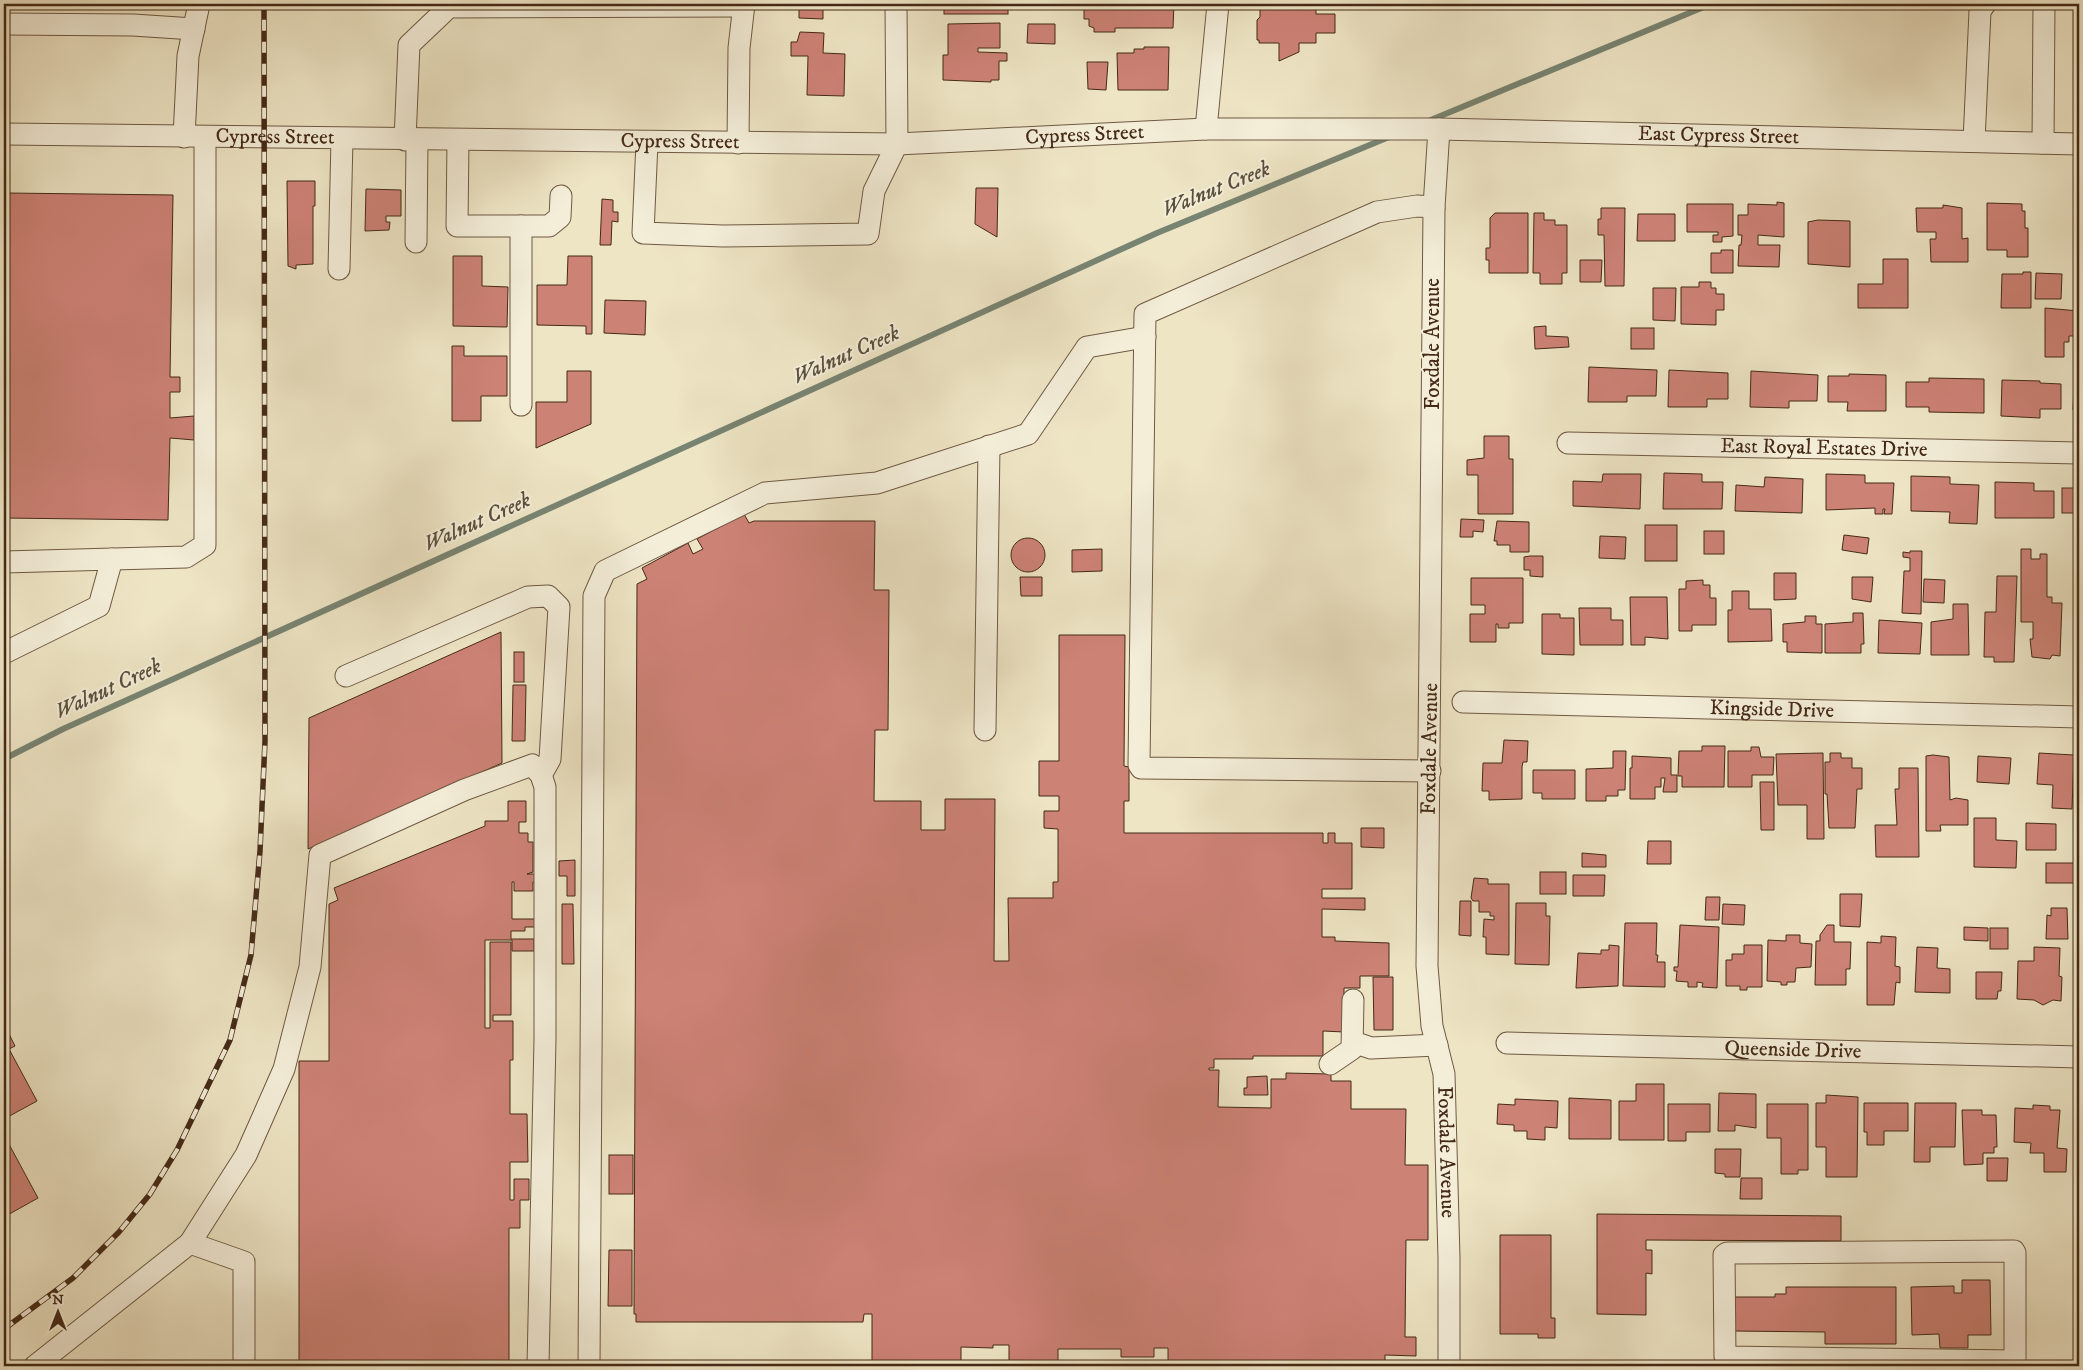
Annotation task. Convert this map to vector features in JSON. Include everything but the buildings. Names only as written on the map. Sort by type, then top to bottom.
[{"type":"street","points":[[184,137],[188,56],[199,4]]},
{"type":"street","points":[[647,142],[643,233],[724,236],[868,234],[874,191],[897,144],[896,4]]},
{"type":"street","points":[[1206,129],[1218,4]]},
{"type":"street","points":[[1974,142],[1980,11],[1986,4]]},
{"type":"street","points":[[2043,143],[2044,4]]},
{"type":"street","points":[[416,242],[409,45],[449,6],[744,5],[739,48],[738,143]]},
{"type":"street","points":[[4,24],[133,25],[194,29]]},
{"type":"street","name":"Cypress Street","points":[[4,134],[897,144],[1206,129],[1357,129]]},
{"type":"street","name":"East Cypress Street","points":[[1357,129],[2079,144]]},
{"type":"street","name":"Foxdale Avenue","points":[[1439,132],[1434,207],[1427,966],[1432,1026],[1444,1074],[1449,1258],[1449,1366]]},
{"type":"street","points":[[4,562],[186,557],[205,545],[205,137]]},
{"type":"street","points":[[339,269],[342,139]]},
{"type":"street","points":[[458,140],[457,226],[549,226],[560,217],[561,196]]},
{"type":"street","points":[[1430,771],[1139,766],[1146,314],[1377,212],[1417,206],[1434,207]]},
{"type":"street","points":[[521,226],[521,405]]},
{"type":"street","points":[[589,1366],[594,596],[605,571],[765,493],[877,483],[1028,434],[1087,347],[1145,337]]},
{"type":"street","name":"East Royal Estates Drive","points":[[1568,443],[2079,453]]},
{"type":"street","points":[[985,730],[989,446]]},
{"type":"street","points":[[4,653],[99,606],[112,559]]},
{"type":"street","points":[[346,676],[528,597],[548,596],[558,607],[550,759],[541,776]]},
{"type":"street","name":"Kingside Drive","points":[[1463,702],[2079,717]]},
{"type":"street","points":[[35,1366],[190,1243],[246,1155],[284,1069],[310,967],[320,855],[464,790],[532,765],[541,776],[545,787],[545,1039],[538,1366]]},
{"type":"street","points":[[1330,1064],[1348,1053],[1353,1042],[1353,1000]]},
{"type":"street","points":[[1353,1042],[1371,1048],[1437,1045]]},
{"type":"street","name":"Queenside Drive","points":[[1507,1043],[2079,1057]]},
{"type":"street","points":[[190,1243],[244,1262],[244,1366]]},
{"type":"street","points":[[2014,1251],[2015,1364],[1725,1357],[1724,1255],[2014,1251]]},
{"type":"waterway","name":"Walnut Creek","points":[[1426,122],[1711,4]]},
{"type":"waterway","name":"Walnut Creek","points":[[4,759],[63,729],[1157,233],[1389,137]]},
{"type":"railway","points":[[4,1329],[73,1278],[119,1232],[150,1194],[177,1150],[230,1040],[251,955],[260,851],[265,741],[264,4]]}]
